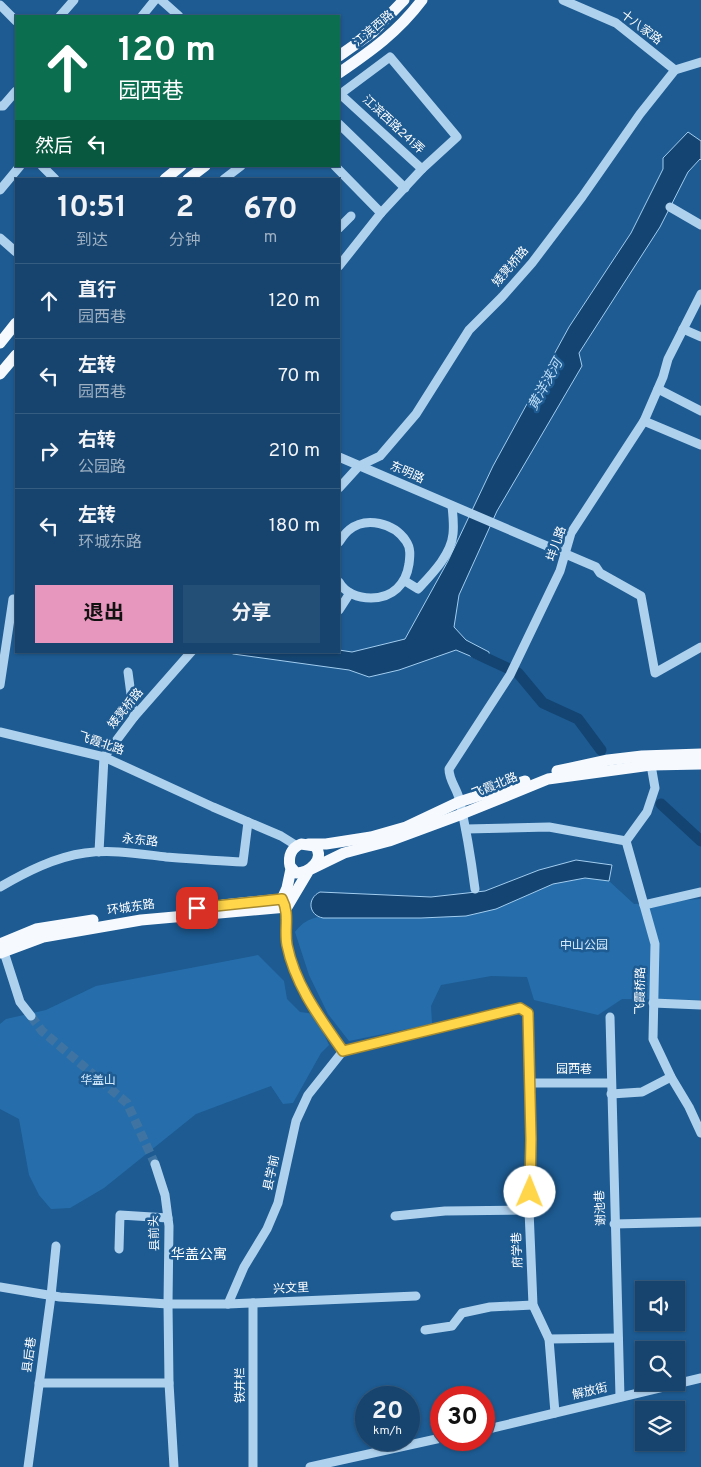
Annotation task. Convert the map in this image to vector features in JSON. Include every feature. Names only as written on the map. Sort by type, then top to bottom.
[{"type":"main road","name":"江滨西路","points":[[340,55],[373,32],[404,0]]},
{"type":"main road","name":"江滨西路","points":[[340,72],[381,43],[408,18],[422,0]]},
{"type":"main road","points":[[166,178],[180,167]]},
{"type":"main road","points":[[189,178],[205,167]]},
{"type":"main road","points":[[0,343],[15,324]]},
{"type":"main road","points":[[0,374],[15,356]]},
{"type":"main road","name":"飞霞北路","points":[[302,845],[326,844],[371,837],[406,827],[460,802],[580,765],[642,756],[701,754]]},
{"type":"main road","name":"飞霞北路","points":[[291,869],[299,873],[309,870],[344,853],[389,840],[462,814],[548,779],[651,764],[701,764]]},
{"type":"main road","points":[[302,845],[315,846],[319,854],[318,860],[285,903],[291,869],[289,858],[293,849],[302,845]]},
{"type":"main road","name":"环城东路","points":[[1,946],[36,929],[140,914],[285,903]]},
{"type":"street","points":[[61,15],[74,0]]},
{"type":"street","points":[[143,15],[155,0]]},
{"type":"street","points":[[161,0],[178,15]]},
{"type":"street","name":"十八家路","points":[[563,0],[616,23],[675,70]]},
{"type":"street","points":[[0,5],[15,19]]},
{"type":"street","points":[[340,94],[390,57],[456,137],[422,170]]},
{"type":"street","points":[[675,70],[701,62]]},
{"type":"street","name":"矮凳桥路","points":[[340,487],[359,466],[380,456],[416,414],[469,330],[532,263],[582,197],[640,114],[675,70]]},
{"type":"street","points":[[0,106],[3,106],[15,92]]},
{"type":"street","name":"江滨西路241弄","points":[[340,94],[422,170],[381,213],[340,265]]},
{"type":"street","points":[[340,125],[405,188]]},
{"type":"street","points":[[0,190],[19,167]]},
{"type":"street","points":[[43,167],[54,178]]},
{"type":"street","points":[[225,178],[240,167]]},
{"type":"street","points":[[336,167],[381,213]]},
{"type":"street","points":[[670,207],[701,225]]},
{"type":"street","points":[[340,227],[351,216]]},
{"type":"street","points":[[0,238],[15,251]]},
{"type":"street","name":"垟儿路","points":[[460,802],[459,796],[449,777],[449,769],[510,675],[560,571],[571,533],[644,421],[658,389],[668,359],[701,294]]},
{"type":"street","points":[[683,329],[701,337]]},
{"type":"street","points":[[658,389],[701,411]]},
{"type":"street","points":[[644,421],[701,445]]},
{"type":"street","name":"东明路","points":[[340,456],[596,567],[600,573],[642,596],[655,673],[701,647]]},
{"type":"street","points":[[404,581],[418,589],[437,569],[450,545],[453,534],[452,506]]},
{"type":"street","points":[[340,541],[349,530],[360,524],[383,524],[396,531],[407,542],[410,554],[408,572],[404,581],[391,594],[379,598],[363,598],[350,593],[342,588],[340,584]]},
{"type":"street","points":[[340,608],[350,593]]},
{"type":"street","points":[[0,684],[13,599]]},
{"type":"street","name":"矮凳桥路","points":[[104,757],[134,717],[190,653]]},
{"type":"street","points":[[128,672],[134,717]]},
{"type":"street","name":"飞霞北路","points":[[0,732],[104,757],[302,845]]},
{"type":"street","points":[[100,852],[104,757]]},
{"type":"street","points":[[466,829],[549,827],[626,841],[647,812],[655,788],[651,764]]},
{"type":"street","points":[[460,802],[475,889]]},
{"type":"street","name":"永东路","points":[[0,887],[60,858],[86,853],[115,851],[243,862],[248,822]]},
{"type":"street","name":"飞霞桥路","points":[[626,841],[655,944],[653,1039],[701,1133]]},
{"type":"street","points":[[644,906],[701,892]]},
{"type":"street","points":[[285,903],[287,944],[298,981],[343,1051],[520,1008],[528,1013],[530,1083]]},
{"type":"street","points":[[1,946],[20,1002],[31,1016]]},
{"type":"street","points":[[653,1003],[701,1005]]},
{"type":"street","name":"谢池巷","points":[[610,1017],[610,1083],[620,1398]]},
{"type":"street","name":"县学前","points":[[228,1304],[244,1267],[267,1229],[278,1203],[296,1121],[308,1095],[343,1051]]},
{"type":"street","points":[[611,1094],[642,1092],[671,1077]]},
{"type":"street","name":"园西巷","points":[[530,1083],[610,1083]]},
{"type":"street","name":"府学巷","points":[[530,1083],[529,1210],[533,1305],[549,1339],[555,1412]]},
{"type":"street","name":"县前头","points":[[155,1164],[165,1194],[168,1218],[168,1304]]},
{"type":"street","points":[[395,1216],[445,1211],[529,1210]]},
{"type":"street","points":[[119,1249],[120,1215],[168,1218]]},
{"type":"street","points":[[614,1224],[701,1222]]},
{"type":"street","name":"县后巷","points":[[28,1467],[56,1246]]},
{"type":"street","name":"兴文里","points":[[0,1287],[51,1296],[168,1304],[228,1304],[416,1296]]},
{"type":"street","name":"铁井栏","points":[[253,1303],[253,1467]]},
{"type":"street","points":[[168,1304],[169,1382],[174,1467]]},
{"type":"street","points":[[425,1330],[452,1326],[462,1312],[490,1307],[533,1305]]},
{"type":"street","points":[[549,1339],[618,1338]]},
{"type":"street","name":"解放街","points":[[495,1427],[701,1378]]},
{"type":"street","points":[[39,1383],[169,1382]]},
{"type":"street","points":[[316,1466],[430,1440]]},
{"type":"green space","name":"中山公园","points":[[585,878],[609,881],[634,904],[701,899],[701,1000],[622,999],[598,1015],[534,1000],[527,977],[491,976],[441,985],[431,1006],[432,1024],[349,1041],[328,1014],[309,975],[295,932],[306,922],[319,917],[496,909],[553,884]]},
{"type":"green space","name":"华盖山","points":[[258,955],[284,981],[287,999],[300,1012],[315,1014],[329,1045],[321,1053],[293,1103],[283,1104],[271,1086],[196,1114],[104,1188],[70,1208],[51,1209],[39,1195],[29,1175],[19,1119],[0,1109],[0,1024],[6,1019],[46,1010],[96,986]]},
{"type":"water","name":"黄洋浃河","points":[[688,132],[701,141],[701,160],[688,172],[660,227],[579,353],[582,366],[497,511],[459,595],[454,627],[466,640],[489,652],[489,664],[456,650],[399,670],[369,677],[349,670],[231,653],[340,653],[340,650],[352,652],[405,639],[448,561],[493,466],[569,327],[631,233],[663,169],[663,158]]},
{"type":"water","points":[[576,860],[612,865],[609,881],[585,878],[553,884],[496,909],[466,916],[323,918],[314,914],[311,906],[313,898],[320,892],[431,897],[485,891],[539,870]]},
{"type":"waterway","points":[[475,653],[518,673],[543,703],[578,719],[601,750]]},
{"type":"waterway","points":[[661,804],[701,841]]},
{"type":"tunnel","points":[[31,1016],[42,1031],[127,1103],[155,1164]]},
{"type":"district","name":"华盖公寓","points":[[199,1255]]},
{"type":"route","points":[[197,908],[282,899],[287,907],[287,944],[298,981],[343,1051],[520,1008],[528,1013],[531,1139],[530,1192]]}]
